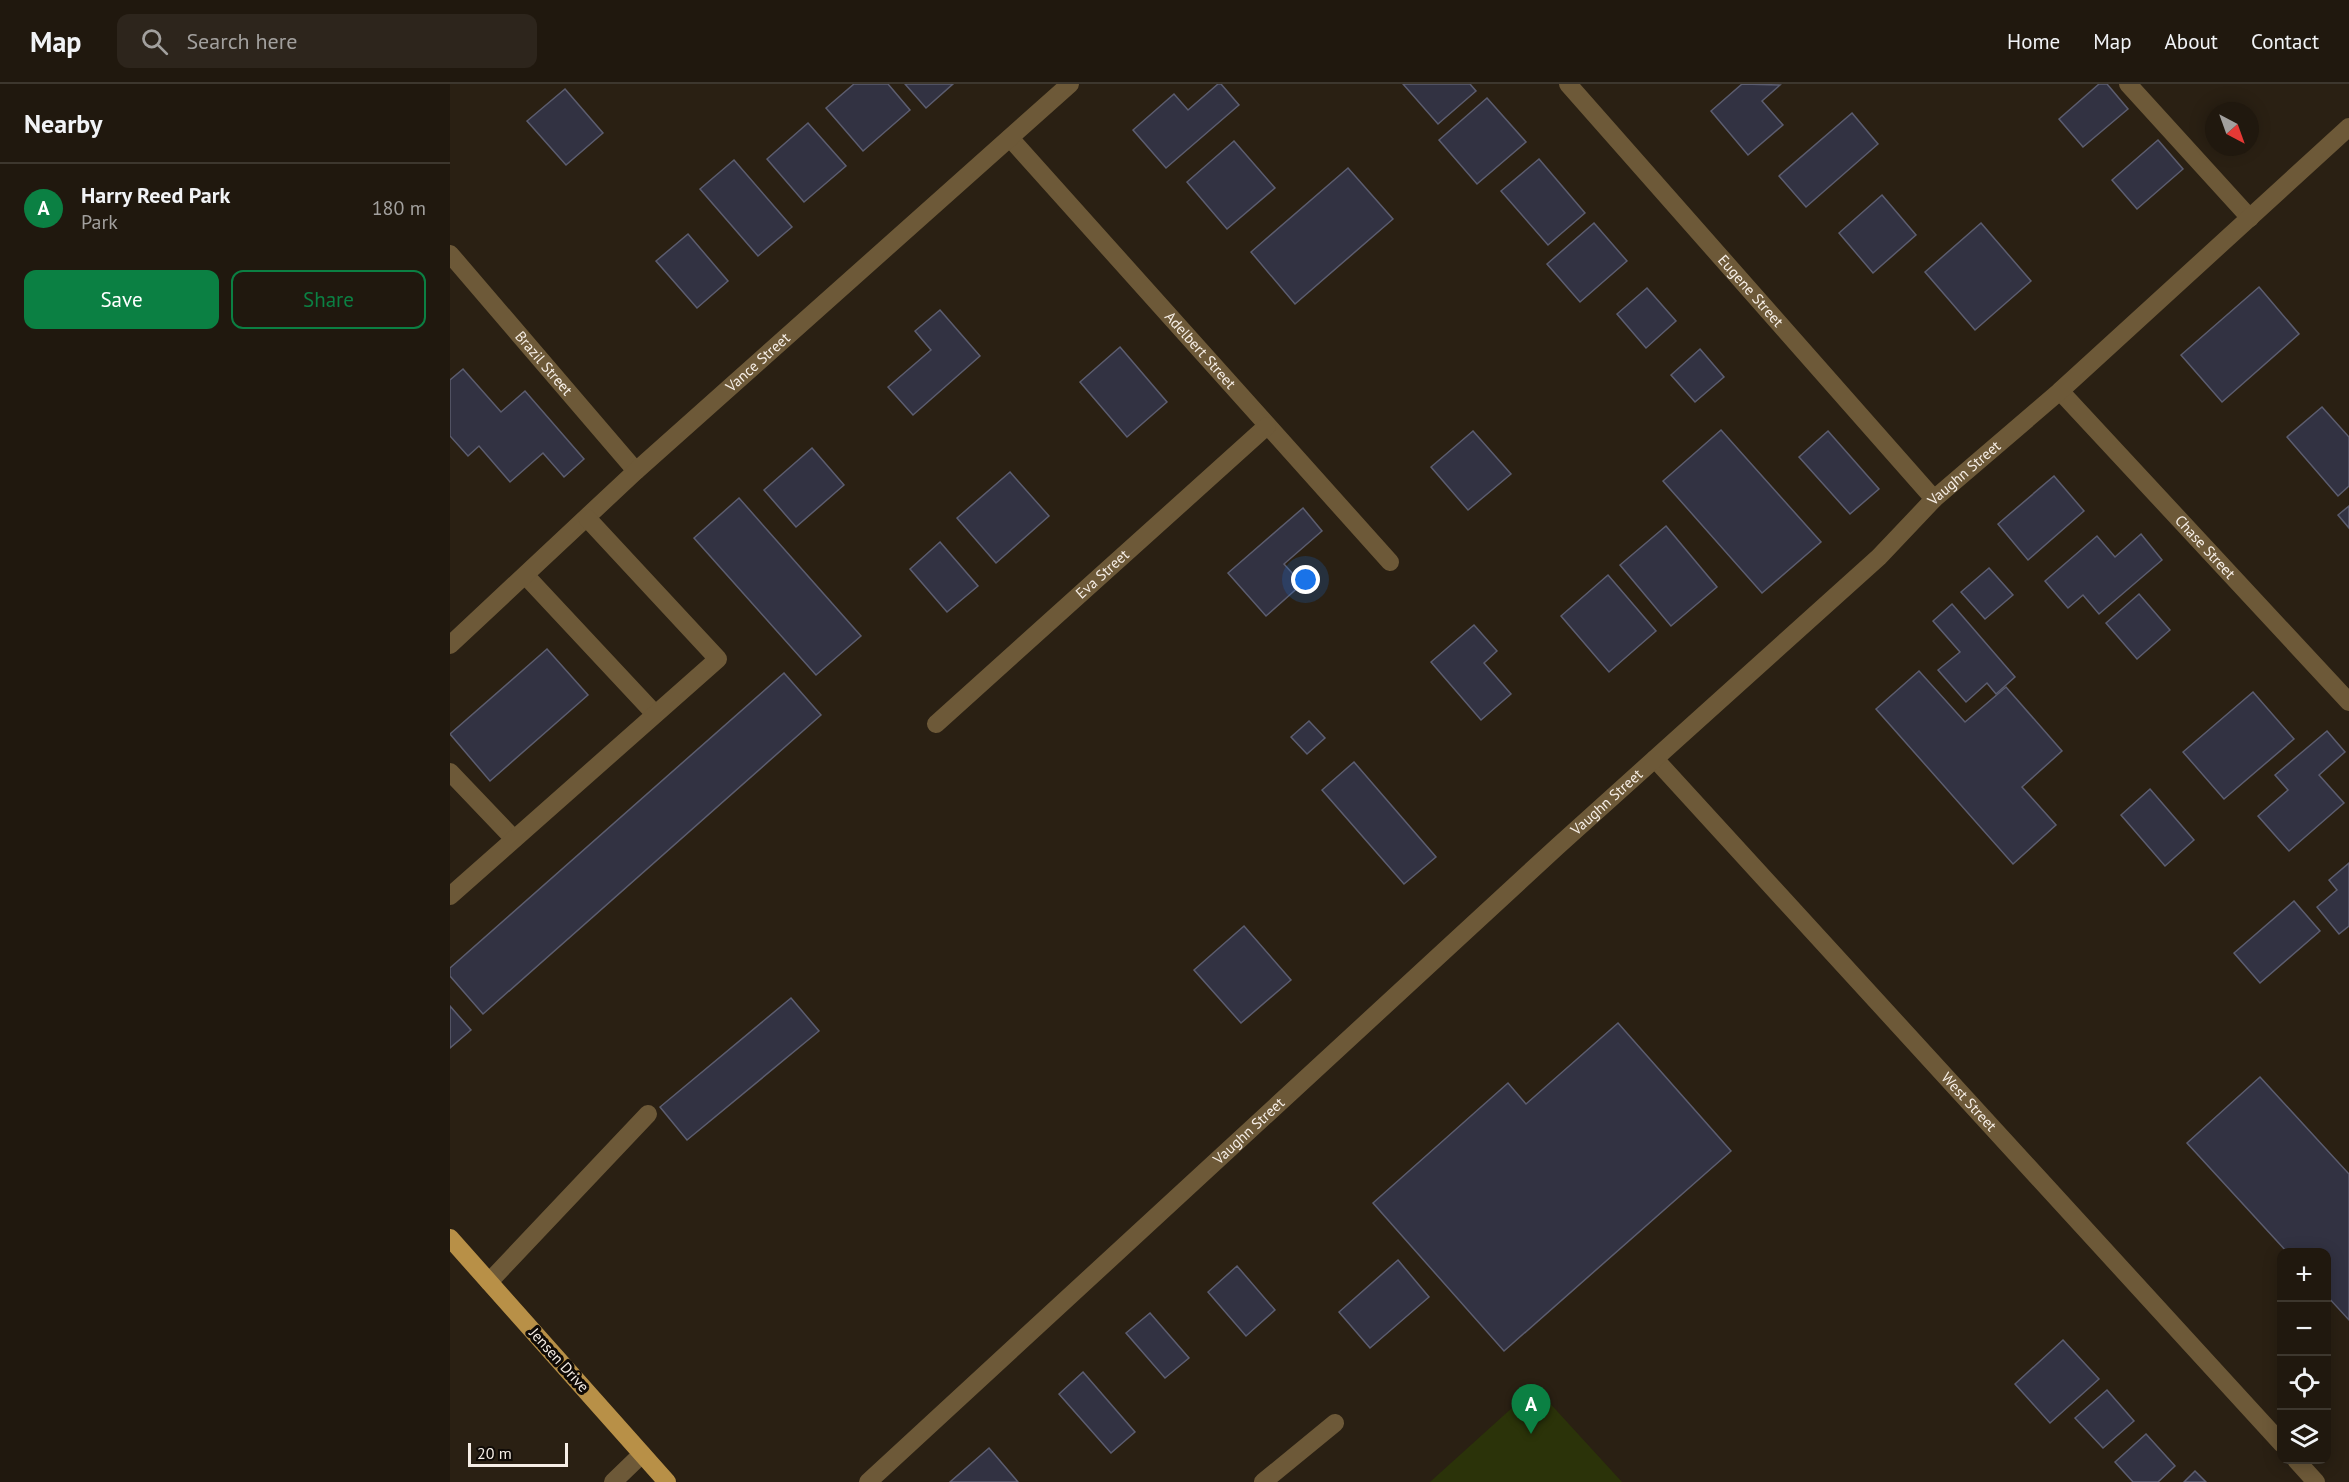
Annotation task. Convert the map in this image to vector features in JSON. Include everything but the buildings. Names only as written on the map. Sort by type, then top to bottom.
[{"type":"main road","name":"Jensen Drive","points":[[450,1238],[667,1482]]},
{"type":"street","name":"Vance Street","points":[[450,645],[636,471],[1070,84]]},
{"type":"street","name":"Eugene Street","points":[[1568,84],[1934,499]]},
{"type":"street","points":[[2128,84],[2250,218]]},
{"type":"street","name":"Vaughn Street","points":[[868,1482],[1549,854],[1879,557],[1934,499],[2060,391],[2349,127]]},
{"type":"street","name":"Adelbert Street","points":[[1010,138],[1390,562]]},
{"type":"street","name":"Brazil Street","points":[[450,254],[636,471]]},
{"type":"street","name":"Chase Street","points":[[2060,391],[2349,702]]},
{"type":"street","name":"Eva Street","points":[[936,724],[1267,426]]},
{"type":"street","points":[[450,896],[718,659],[587,518]]},
{"type":"street","points":[[526,576],[656,714]]},
{"type":"street","name":"West Street","points":[[1656,759],[2277,1439]]},
{"type":"street","points":[[450,772],[514,839]]},
{"type":"street","points":[[489,1282],[648,1114]]},
{"type":"street","points":[[1263,1482],[1335,1423]]},
{"type":"street","points":[[613,1482],[642,1454]]},
{"type":"street","points":[[2300,1464],[2316,1482]]},
{"type":"green space","points":[[1535,1387],[1622,1482],[1430,1482]]},
{"type":"place","name":"Harry Reed Park","points":[[1531,1434]]}]
